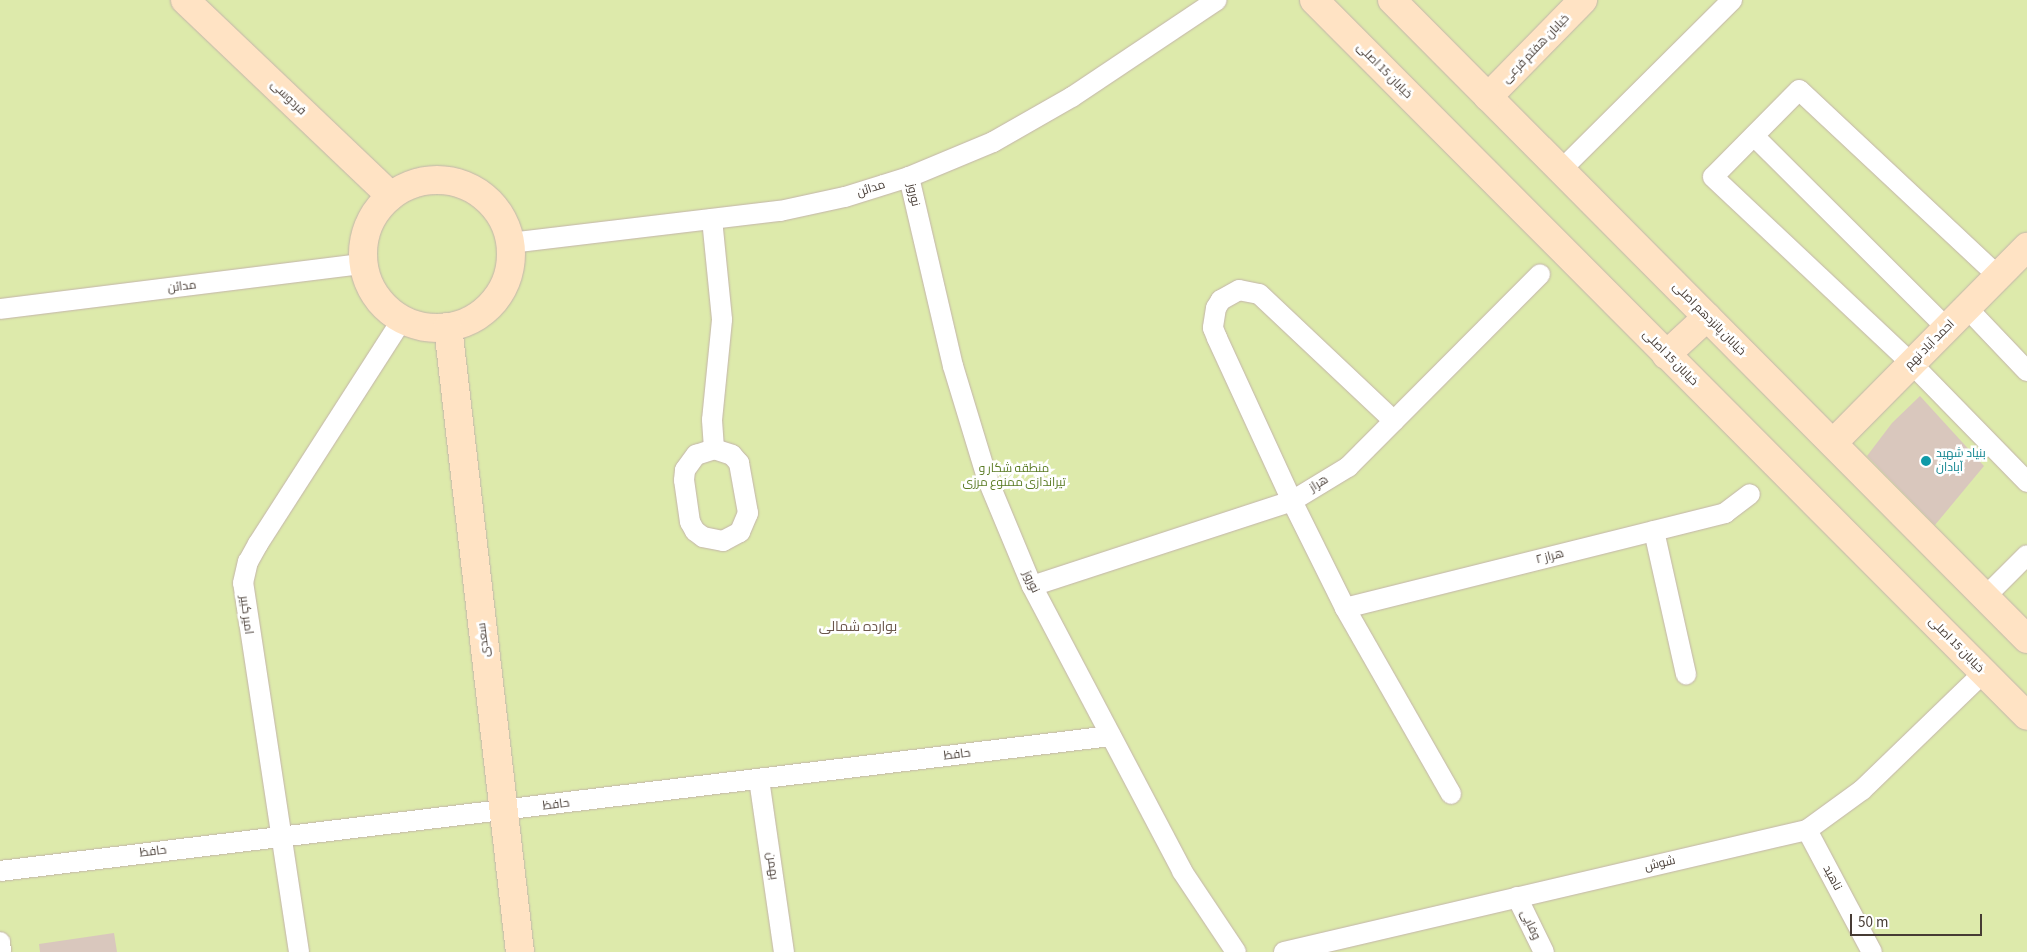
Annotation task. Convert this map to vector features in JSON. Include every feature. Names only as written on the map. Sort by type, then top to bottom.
[{"type":"main road","name":"فردوسی","points":[[185,0],[391,196]]},
{"type":"main road","name":"خیابان 15 اصلی","points":[[1314,0],[2027,716]]},
{"type":"main road","name":"خیابان پانزدهم اصلی","points":[[1392,0],[2027,639]]},
{"type":"main road","name":"خیابان هفتم فرعی","points":[[1488,97],[1583,0]]},
{"type":"main road","points":[[426,180],[449,180],[471,187],[489,201],[503,220],[510,243],[510,266],[502,288],[493,301],[470,320],[448,327],[424,327],[402,320],[384,306],[370,287],[363,264],[364,241],[371,219],[391,196],[404,187],[426,180]]},
{"type":"main road","name":"احمد آباد نهم","points":[[1833,444],[1998,276],[2024,255]]},
{"type":"main road","points":[[1666,355],[1707,317]]},
{"type":"main road","name":"سعدی","points":[[448,327],[520,952]]},
{"type":"street","name":"مدائن","points":[[510,243],[780,211],[826,201],[909,176],[993,142],[1064,102],[1217,0]]},
{"type":"street","points":[[1561,170],[1732,0]]},
{"type":"street","points":[[1998,276],[1799,90],[1712,178],[1912,364],[2027,482]]},
{"type":"street","points":[[1754,136],[1947,328]]},
{"type":"street","name":"نوروز","points":[[909,176],[952,366],[987,478],[1032,586],[1182,871],[1236,952]]},
{"type":"street","points":[[712,219],[722,320],[712,420],[714,449]]},
{"type":"street","name":"مدائن","points":[[0,309],[363,264]]},
{"type":"street","name":"هراز","points":[[1032,586],[1292,501],[1348,467],[1540,274]]},
{"type":"street","points":[[1394,422],[1259,294],[1239,290],[1221,300],[1216,308],[1213,328],[1292,501],[1345,608],[1451,794]]},
{"type":"street","points":[[1967,308],[2027,371]]},
{"type":"street","name":"امیر کبیر","points":[[299,952],[242,583],[248,562],[258,544],[402,320]]},
{"type":"street","points":[[714,449],[732,455],[739,463],[748,513],[740,532],[723,541],[703,537],[695,530],[690,522],[684,480],[685,470],[696,455],[714,449]]},
{"type":"street","name":"هراز ۲","points":[[1345,608],[1725,513],[1750,494]]},
{"type":"street","points":[[1654,531],[1686,674]]},
{"type":"street","points":[[1986,597],[2027,555]]},
{"type":"street","name":"شوش","points":[[1284,952],[1807,830],[1862,790],[1983,673]]},
{"type":"street","name":"حافظ","points":[[0,871],[281,836],[504,812],[1111,736]]},
{"type":"street","name":"بهمن","points":[[759,779],[784,952]]},
{"type":"street","name":"ناهید","points":[[1807,830],[1872,952]]},
{"type":"street","name":"وفایی","points":[[1517,897],[1544,952]]},
{"type":"street","points":[[0,942],[1,952]]},
{"type":"green space","name":"منطقه شکار و تیراندازی ممنوع مرزی","points":[[0,0],[2027,0],[2027,952],[0,952]]},
{"type":"building","name":"بنیاد شهید آبادان","points":[[1920,396],[1984,466],[1935,525],[1867,456],[1892,423]]},
{"type":"building","points":[[114,933],[117,952],[40,952],[39,944]]},
{"type":"place","name":"بنیاد شهید آبادان","points":[[1926,461]]},
{"type":"district","name":"بوارده شمالی","points":[[858,627]]}]
